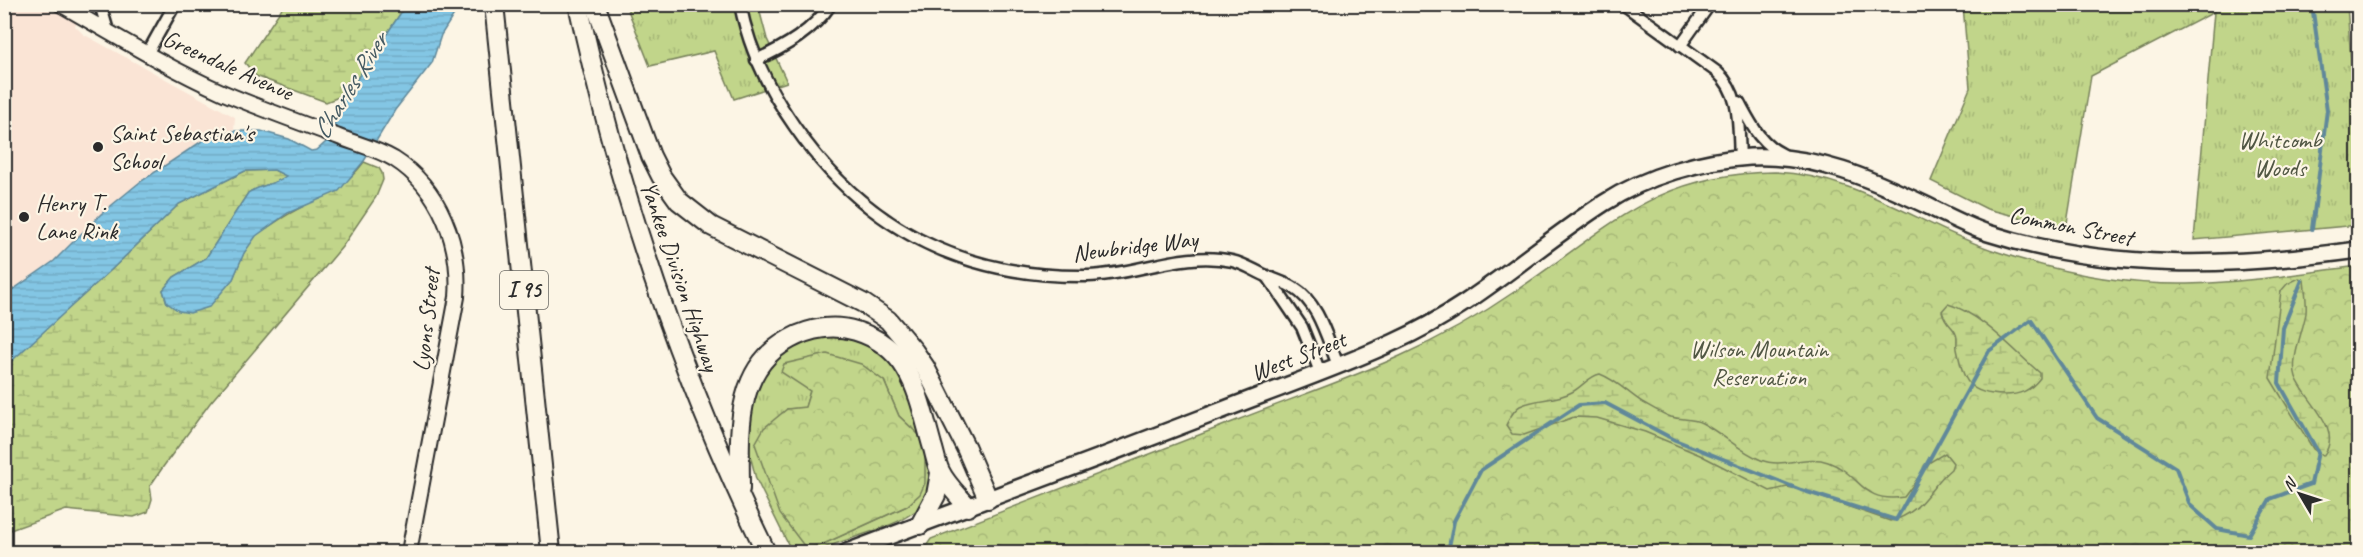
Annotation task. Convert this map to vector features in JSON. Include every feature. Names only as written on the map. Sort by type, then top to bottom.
[{"type":"highway","name":"I 95","points":[[494,4],[551,552]]},
{"type":"highway","name":"Yankee Division Highway","points":[[578,4],[612,145],[644,252],[689,379],[766,552]]},
{"type":"highway","points":[[595,4],[651,156],[672,193],[694,214],[711,226],[863,303],[888,320],[925,367],[969,455],[988,499]]},
{"type":"highway","points":[[740,497],[741,418],[751,380],[759,365],[773,350],[798,335],[816,329],[843,328],[861,332],[884,344],[903,363],[916,387],[940,472],[969,507]]},
{"type":"highway","points":[[920,525],[936,495],[940,472]]},
{"type":"main road","name":"Greendale Avenue","points":[[60,4],[147,54],[220,91],[349,141]]},
{"type":"main road","name":"Lyons Street","points":[[349,141],[381,152],[413,174],[436,202],[452,240],[457,275],[454,322],[409,552]]},
{"type":"main road","name":"West Street","points":[[847,552],[1392,343],[1448,315],[1483,292],[1605,202],[1655,177],[1740,158]]},
{"type":"main road","name":"Common Street","points":[[1740,158],[1790,158],[1854,172],[1987,232],[2078,255],[2149,263],[2188,264],[2358,250]]},
{"type":"street","points":[[100,4],[108,31]]},
{"type":"street","points":[[147,54],[176,4]]},
{"type":"street","name":"Newbridge Way","points":[[740,4],[746,33],[756,60],[769,86],[813,152],[836,178],[881,217],[913,238],[940,251],[988,267],[1047,275],[1107,275],[1184,260],[1215,258],[1240,263],[1289,285],[1305,297],[1319,318],[1338,365]]},
{"type":"street","points":[[756,60],[800,36],[817,22],[831,4]]},
{"type":"street","name":"Common Street","points":[[1623,4],[1723,78],[1761,138],[1773,150],[1790,158]]},
{"type":"street","points":[[1680,46],[1710,4]]},
{"type":"street","points":[[1732,90],[1737,114],[1740,158]]},
{"type":"street","name":"Newbridge Way","points":[[1268,277],[1302,327],[1320,372]]},
{"type":"shaded area","name":"Saint Sebastian's School","points":[[5,5],[85,5],[75,26],[83,34],[235,117],[234,131],[205,139],[140,182],[101,214],[54,261],[5,296]]},
{"type":"green space","points":[[284,5],[406,5],[353,85],[344,95],[326,102],[256,76],[245,63]]},
{"type":"green space","points":[[626,5],[758,5],[767,39],[787,82],[734,99],[714,51],[650,66]]},
{"type":"green space","name":"Whitcomb Woods","points":[[1963,5],[2347,5],[2358,159],[2358,225],[2194,240],[2214,12],[2091,76],[2066,229],[1987,209],[1931,181],[1970,88]]},
{"type":"green space","points":[[364,162],[379,168],[382,173],[383,180],[376,197],[342,247],[210,403],[163,467],[150,486],[152,499],[148,512],[134,517],[66,510],[5,532],[4,367],[111,270],[179,204],[245,171],[274,170],[287,176],[248,193],[206,258],[174,277],[163,290],[167,303],[233,279],[250,242],[256,235],[344,183]]},
{"type":"green space","name":"Wilson Mountain Reservation","points":[[1775,172],[1805,175],[1861,192],[1995,251],[2066,271],[2114,280],[2163,284],[2230,282],[2358,266],[2358,552],[922,552],[931,539],[1380,365],[1415,349],[1487,310],[1605,227],[1663,194],[1696,182],[1733,175]]},
{"type":"green space","points":[[2299,278],[2304,280],[2306,309],[2296,354],[2295,370],[2301,386],[2326,425],[2329,446],[2323,456],[2313,449],[2270,378],[2281,291],[2287,284]]},
{"type":"green space","points":[[1948,304],[1985,324],[2040,373],[2040,378],[2032,386],[2015,394],[1992,394],[1975,389],[1965,378],[1957,349],[1956,334],[1942,311]]},
{"type":"green space","points":[[829,337],[851,340],[869,346],[894,368],[904,383],[918,418],[930,459],[932,481],[922,505],[909,516],[880,529],[818,550],[806,552],[792,552],[756,479],[748,447],[752,393],[765,369],[784,350],[806,340]],"holes":[[[884,381],[899,416],[919,435],[907,506],[808,551],[787,409],[805,408],[810,391]]]},
{"type":"green space","points":[[827,354],[861,364],[884,381],[899,416],[919,435],[925,453],[925,483],[920,494],[907,506],[808,551],[780,514],[755,444],[764,428],[787,409],[805,407],[810,391],[781,372],[784,364]]},
{"type":"green space","points":[[1600,374],[1660,412],[1671,417],[1702,423],[1761,460],[1778,463],[1811,460],[1828,462],[1839,467],[1862,487],[1878,496],[1904,497],[1930,462],[1945,453],[1953,463],[1951,469],[1910,513],[1890,521],[1797,489],[1787,487],[1770,491],[1700,455],[1645,432],[1597,418],[1574,417],[1524,435],[1512,434],[1506,425],[1520,406],[1566,395]]},
{"type":"water","points":[[406,5],[460,5],[441,35],[432,63],[395,110],[364,161],[339,191],[288,213],[256,236],[244,253],[233,279],[209,307],[190,313],[179,311],[167,303],[163,290],[174,277],[206,258],[248,193],[286,176],[274,170],[245,171],[179,204],[5,367],[4,296],[54,261],[101,214],[140,182],[205,139],[234,131],[261,131],[289,139],[311,151],[317,150],[326,142],[334,128],[339,97],[353,85]]},
{"type":"waterway","points":[[2312,229],[2327,110],[2313,12],[2322,4]]},
{"type":"waterway","points":[[1448,552],[1454,521],[1481,470],[1579,405],[1605,403],[1675,440],[1801,490],[1896,520],[1989,351],[2031,320],[2097,418],[2176,468],[2190,505],[2217,529],[2249,535],[2270,499],[2311,484],[2318,452],[2279,383],[2283,328],[2302,280]]},
{"type":"place","name":"Saint Sebastian's School","points":[[98,147]]},
{"type":"place","name":"Henry T. Lane Rink","points":[[24,217]]},
{"type":"water label","name":"Charles River","points":[[350,86]]}]
